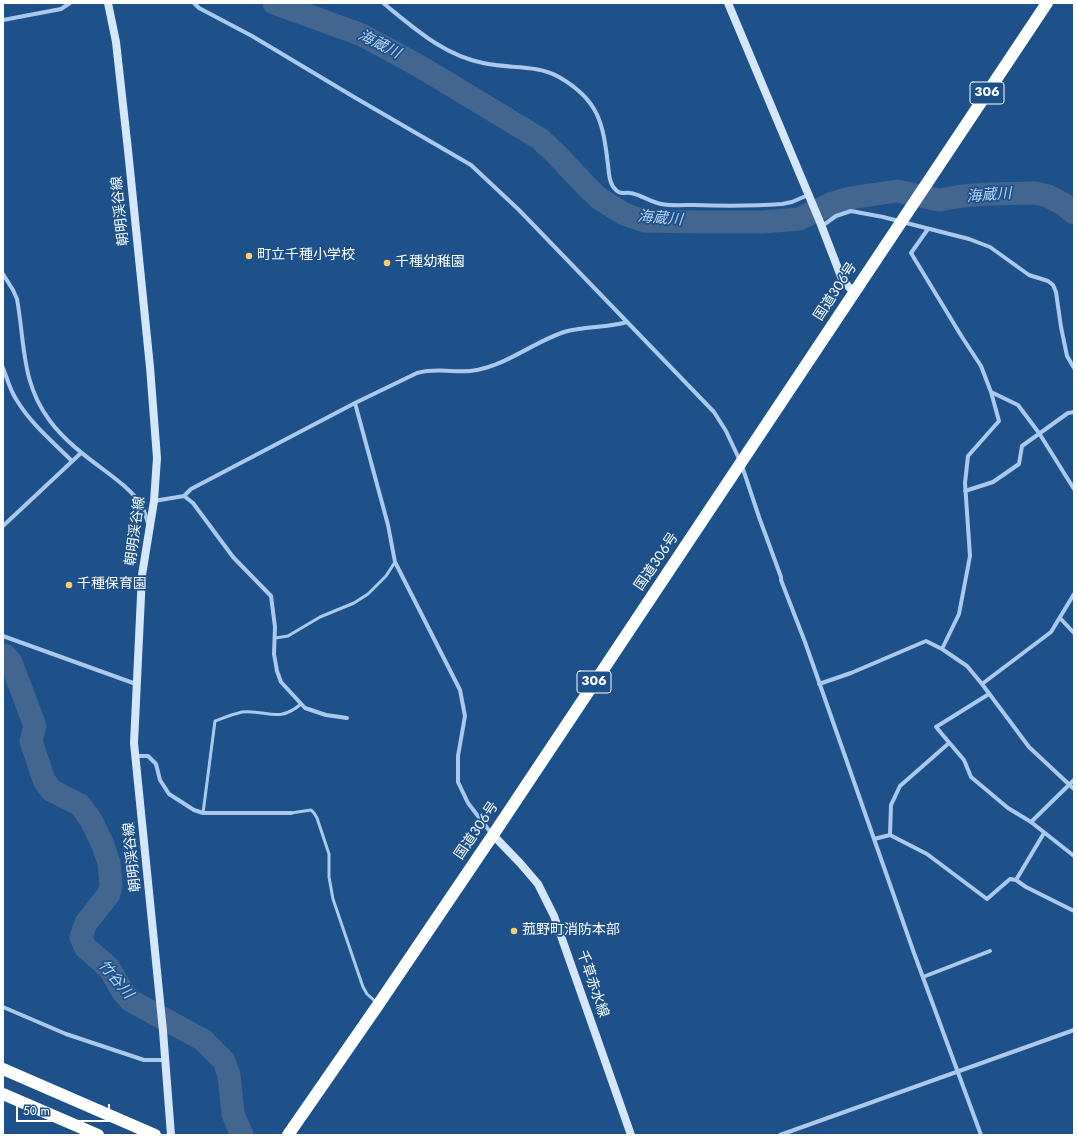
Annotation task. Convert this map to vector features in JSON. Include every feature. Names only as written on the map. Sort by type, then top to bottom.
[{"type":"highway","name":"国道306号","points":[[288,1135],[493,835],[1047,3]]},
{"type":"highway","points":[[3,1069],[155,1135]]},
{"type":"highway","points":[[3,1094],[97,1135]]},
{"type":"main road","name":"朝明渓谷線","points":[[108,3],[116,42],[150,367],[156,458],[154,501],[142,574],[134,743],[163,1031],[171,1135]]},
{"type":"main road","points":[[728,3],[842,280],[854,293]]},
{"type":"main road","name":"千草赤水線","points":[[493,835],[538,884],[554,916],[631,1135]]},
{"type":"street","points":[[3,20],[61,9],[70,3]]},
{"type":"street","points":[[194,3],[199,8],[252,36],[471,165],[519,210],[714,412],[726,431],[741,463],[781,580],[805,642],[923,977],[981,1135]]},
{"type":"street","points":[[383,3],[420,33],[455,55],[485,64],[532,68],[551,73],[561,78],[578,91],[589,100],[600,119],[611,182],[616,191],[620,193],[631,193],[661,204],[715,206],[782,204],[809,198]]},
{"type":"street","points":[[820,224],[836,216],[851,212],[883,217],[969,239],[990,247],[1029,275],[1048,281],[1053,285],[1056,292],[1067,356],[1074,368]]},
{"type":"street","points":[[928,229],[911,254],[981,366],[991,392],[999,421],[968,456],[965,484],[970,556],[958,614],[942,649]]},
{"type":"street","points":[[3,274],[17,298],[28,379],[35,396],[50,421],[81,453],[117,480],[138,500],[142,506],[149,527]]},
{"type":"street","points":[[154,501],[184,496],[191,489],[355,403],[417,373],[426,370],[466,372],[478,370],[502,362],[563,332],[588,327],[618,325],[627,322]]},
{"type":"street","points":[[3,368],[15,398],[22,408],[34,423],[72,461]]},
{"type":"street","points":[[991,392],[1018,405],[1039,433],[1074,488]]},
{"type":"street","points":[[355,403],[388,525],[395,562],[460,690],[465,716],[458,756],[458,782],[468,803],[493,835]]},
{"type":"street","points":[[966,491],[993,482],[1019,464],[1022,446],[1068,413],[1074,412]]},
{"type":"street","points":[[3,526],[81,453]]},
{"type":"street","points":[[184,496],[193,503],[233,557],[271,596],[275,627],[274,654],[277,671],[281,682],[305,708],[326,715],[347,718]]},
{"type":"street","points":[[982,684],[1052,632],[1074,594]]},
{"type":"street","points":[[1060,618],[1074,633]]},
{"type":"street","points":[[3,636],[136,684]]},
{"type":"street","points":[[819,684],[851,673],[926,641],[942,649],[967,666],[1029,747],[1074,789]]},
{"type":"street","points":[[989,694],[936,727],[964,760],[971,777],[1008,808],[1031,822],[1074,856]]},
{"type":"street","points":[[890,836],[891,805],[900,786],[949,743]]},
{"type":"street","points":[[136,756],[148,756],[156,764],[160,780],[169,794],[194,810],[203,813],[291,813]]},
{"type":"street","points":[[1031,822],[1068,784],[1074,780]]},
{"type":"street","points":[[1016,880],[1044,832]]},
{"type":"street","points":[[874,839],[890,836],[927,854],[987,899],[1010,879],[1016,880],[1026,887],[1074,910]]},
{"type":"street","points":[[923,977],[990,951]]},
{"type":"street","points":[[3,1007],[66,1034],[144,1060],[165,1060]]},
{"type":"street","points":[[780,1135],[1074,1030]]},
{"type":"lane","points":[[275,638],[288,636],[320,617],[354,603],[368,594],[386,576],[395,562]]},
{"type":"lane","points":[[203,813],[215,721],[242,712],[274,715],[285,714],[294,710],[300,704]]},
{"type":"lane","points":[[291,813],[311,810],[317,818],[329,854],[329,877],[333,899],[363,987],[367,994],[378,1005]]},
{"type":"waterway","name":"海蔵川","points":[[274,3],[362,35],[421,67],[540,139],[600,199],[624,214],[644,221],[763,222],[799,219],[833,203],[850,198],[897,191],[939,200],[989,194],[1035,193],[1048,196],[1063,204],[1074,213]]},
{"type":"waterway","name":"竹谷川","points":[[3,655],[6,656],[11,662],[35,726],[31,741],[44,780],[51,790],[80,805],[91,820],[103,845],[109,863],[111,885],[109,894],[86,923],[81,937],[85,947],[109,968],[123,992],[131,1001],[203,1040],[224,1061],[229,1075],[233,1114],[242,1135]]},
{"type":"place","name":"町立千種小学校","points":[[249,256]]},
{"type":"place","name":"千種幼稚園","points":[[387,263]]},
{"type":"place","name":"千種保育園","points":[[69,585]]},
{"type":"place","name":"菰野町消防本部","points":[[514,931]]}]
